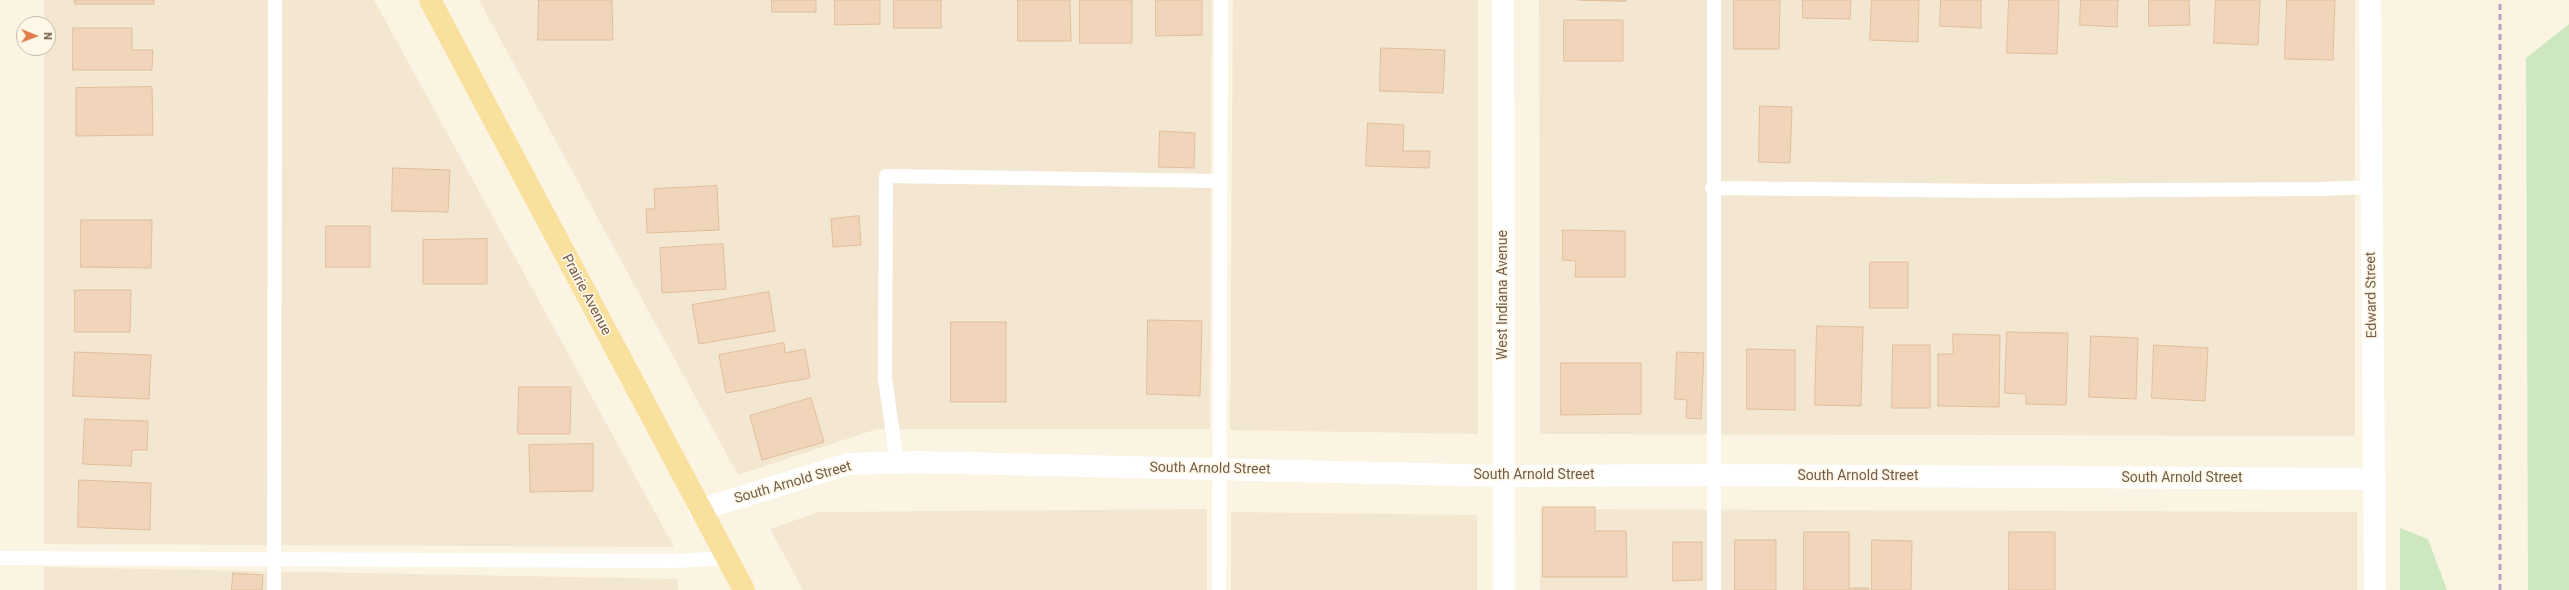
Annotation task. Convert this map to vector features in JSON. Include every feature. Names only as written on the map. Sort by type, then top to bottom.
[{"type":"main road","name":"Prairie Avenue","points":[[430,0],[699,510],[744,590]]},
{"type":"street","name":"West Indiana Avenue","points":[[1503,0],[1504,590]]},
{"type":"street","name":"Edward Street","points":[[2370,0],[2370,187],[2375,479],[2375,590]]},
{"type":"street","name":"South Arnold Street","points":[[699,510],[848,464],[897,463],[1504,476],[1714,475],[2375,479]]},
{"type":"lane","points":[[274,590],[275,0]]},
{"type":"lane","points":[[1219,590],[1222,0]]},
{"type":"lane","points":[[1714,0],[1712,188],[1714,590]]},
{"type":"lane","points":[[897,463],[885,378],[886,176],[1221,180]]},
{"type":"lane","points":[[1712,188],[2003,191],[2321,189],[2370,187]]},
{"type":"lane","points":[[0,558],[274,558],[676,561],[725,558]]},
{"type":"shaded area","points":[[44,0],[374,0],[674,547],[44,544],[44,56],[56,56],[56,16],[44,16]]},
{"type":"shaded area","points":[[479,0],[1212,0],[1210,429],[877,429],[738,475]]},
{"type":"shaded area","points":[[1233,0],[1478,0],[1478,434],[1230,430]]},
{"type":"shaded area","points":[[1539,0],[2355,0],[2355,436],[1540,434]]},
{"type":"shaded area","points":[[1207,509],[1207,590],[803,590],[770,529],[819,512]]},
{"type":"shaded area","points":[[1540,509],[2357,512],[2357,590],[1540,590]]},
{"type":"shaded area","points":[[1231,512],[1477,515],[1477,590],[1231,590]]},
{"type":"shaded area","points":[[44,567],[678,579],[678,590],[44,590]]},
{"type":"green space","points":[[2569,24],[2569,590],[2528,590],[2526,58]]},
{"type":"green space","points":[[2400,528],[2428,539],[2447,590],[2400,590]]},
{"type":"building","points":[[75,0],[154,0],[154,4],[75,4]]},
{"type":"building","points":[[539,0],[612,0],[613,40],[538,40]]},
{"type":"building","points":[[772,0],[816,0],[816,12],[772,12]]},
{"type":"building","points":[[835,0],[880,0],[880,24],[835,25]]},
{"type":"building","points":[[894,0],[941,0],[941,28],[894,28]]},
{"type":"building","points":[[1018,0],[1070,0],[1071,41],[1018,41]]},
{"type":"building","points":[[1080,0],[1132,0],[1132,43],[1080,43]]},
{"type":"building","points":[[1156,0],[1202,0],[1202,35],[1156,36]]},
{"type":"building","points":[[1579,0],[1626,0],[1626,1]]},
{"type":"building","points":[[1734,0],[1780,0],[1779,49],[1734,49]]},
{"type":"building","points":[[1803,0],[1851,0],[1850,19],[1803,18]]},
{"type":"building","points":[[1872,0],[1919,0],[1918,42],[1870,40]]},
{"type":"building","points":[[1941,0],[1981,0],[1981,28],[1940,26]]},
{"type":"building","points":[[2009,0],[2059,0],[2057,54],[2007,53]]},
{"type":"building","points":[[2081,0],[2118,0],[2117,27],[2080,25]]},
{"type":"building","points":[[2149,0],[2189,0],[2190,25],[2149,26]]},
{"type":"building","points":[[2216,0],[2260,0],[2258,45],[2214,43]]},
{"type":"building","points":[[2287,0],[2335,0],[2333,60],[2285,59]]},
{"type":"building","points":[[1564,20],[1623,20],[1623,61],[1564,61]]},
{"type":"building","points":[[73,28],[132,28],[132,50],[153,50],[152,70],[73,70]]},
{"type":"building","points":[[1381,48],[1445,50],[1443,93],[1380,91]]},
{"type":"building","points":[[152,87],[153,135],[76,136],[76,88]]},
{"type":"building","points":[[1760,106],[1792,107],[1790,163],[1759,162]]},
{"type":"building","points":[[1368,123],[1404,125],[1403,151],[1430,151],[1429,168],[1366,166]]},
{"type":"building","points":[[1160,131],[1195,133],[1194,168],[1159,167]]},
{"type":"building","points":[[393,168],[450,170],[448,212],[392,211]]},
{"type":"building","points":[[717,186],[719,230],[647,233],[646,209],[655,209],[654,189]]},
{"type":"building","points":[[859,216],[861,245],[833,247],[831,219]]},
{"type":"building","points":[[81,220],[152,220],[151,268],[81,267]]},
{"type":"building","points":[[326,226],[370,226],[370,267],[326,267]]},
{"type":"building","points":[[1563,230],[1625,231],[1625,277],[1575,277],[1576,261],[1563,260]]},
{"type":"building","points":[[487,239],[487,284],[423,284],[423,240]]},
{"type":"building","points":[[723,244],[726,289],[662,293],[660,248]]},
{"type":"building","points":[[1870,262],[1908,262],[1908,308],[1870,308]]},
{"type":"building","points":[[75,290],[131,290],[130,332],[75,332]]},
{"type":"building","points":[[769,292],[775,331],[699,344],[692,305]]},
{"type":"building","points":[[1148,320],[1202,321],[1200,396],[1147,394]]},
{"type":"building","points":[[951,322],[1006,322],[1006,402],[951,402]]},
{"type":"building","points":[[1817,326],[1863,327],[1861,406],[1815,405]]},
{"type":"building","points":[[2007,332],[2068,333],[2066,405],[2026,404],[2026,394],[2005,393]]},
{"type":"building","points":[[1953,334],[2000,335],[1999,407],[1938,406],[1938,354],[1953,354]]},
{"type":"building","points":[[2091,336],[2138,338],[2136,399],[2089,397]]},
{"type":"building","points":[[784,343],[785,353],[805,349],[810,378],[726,393],[719,355]]},
{"type":"building","points":[[1893,345],[1930,345],[1930,408],[1892,408]]},
{"type":"building","points":[[2154,345],[2208,348],[2205,401],[2152,398]]},
{"type":"building","points":[[1747,349],[1795,350],[1795,410],[1747,409]]},
{"type":"building","points":[[75,352],[151,355],[149,399],[73,396]]},
{"type":"building","points":[[1677,352],[1704,353],[1701,419],[1686,418],[1687,400],[1675,399]]},
{"type":"building","points":[[1561,363],[1641,363],[1641,414],[1561,415]]},
{"type":"building","points":[[519,387],[571,387],[570,434],[518,434]]},
{"type":"building","points":[[811,398],[824,442],[762,460],[750,416]]},
{"type":"building","points":[[85,419],[148,421],[147,450],[132,450],[131,466],[83,464]]},
{"type":"building","points":[[593,444],[593,491],[530,492],[529,445]]},
{"type":"building","points":[[79,480],[151,483],[150,530],[78,527]]},
{"type":"building","points":[[1543,507],[1595,507],[1595,531],[1626,531],[1627,577],[1543,577]]},
{"type":"building","points":[[1804,532],[1849,532],[1849,588],[1869,588],[1869,590],[1804,590]]},
{"type":"building","points":[[2009,532],[2055,532],[2055,590],[2009,590]]},
{"type":"building","points":[[1735,540],[1776,540],[1776,590],[1735,590]]},
{"type":"building","points":[[1872,540],[1912,541],[1911,590],[1872,590]]},
{"type":"building","points":[[1673,542],[1702,542],[1702,580],[1673,581]]},
{"type":"building","points":[[233,573],[263,575],[262,590],[232,590]]},
{"type":"railway","points":[[2500,0],[2500,590]]}]
